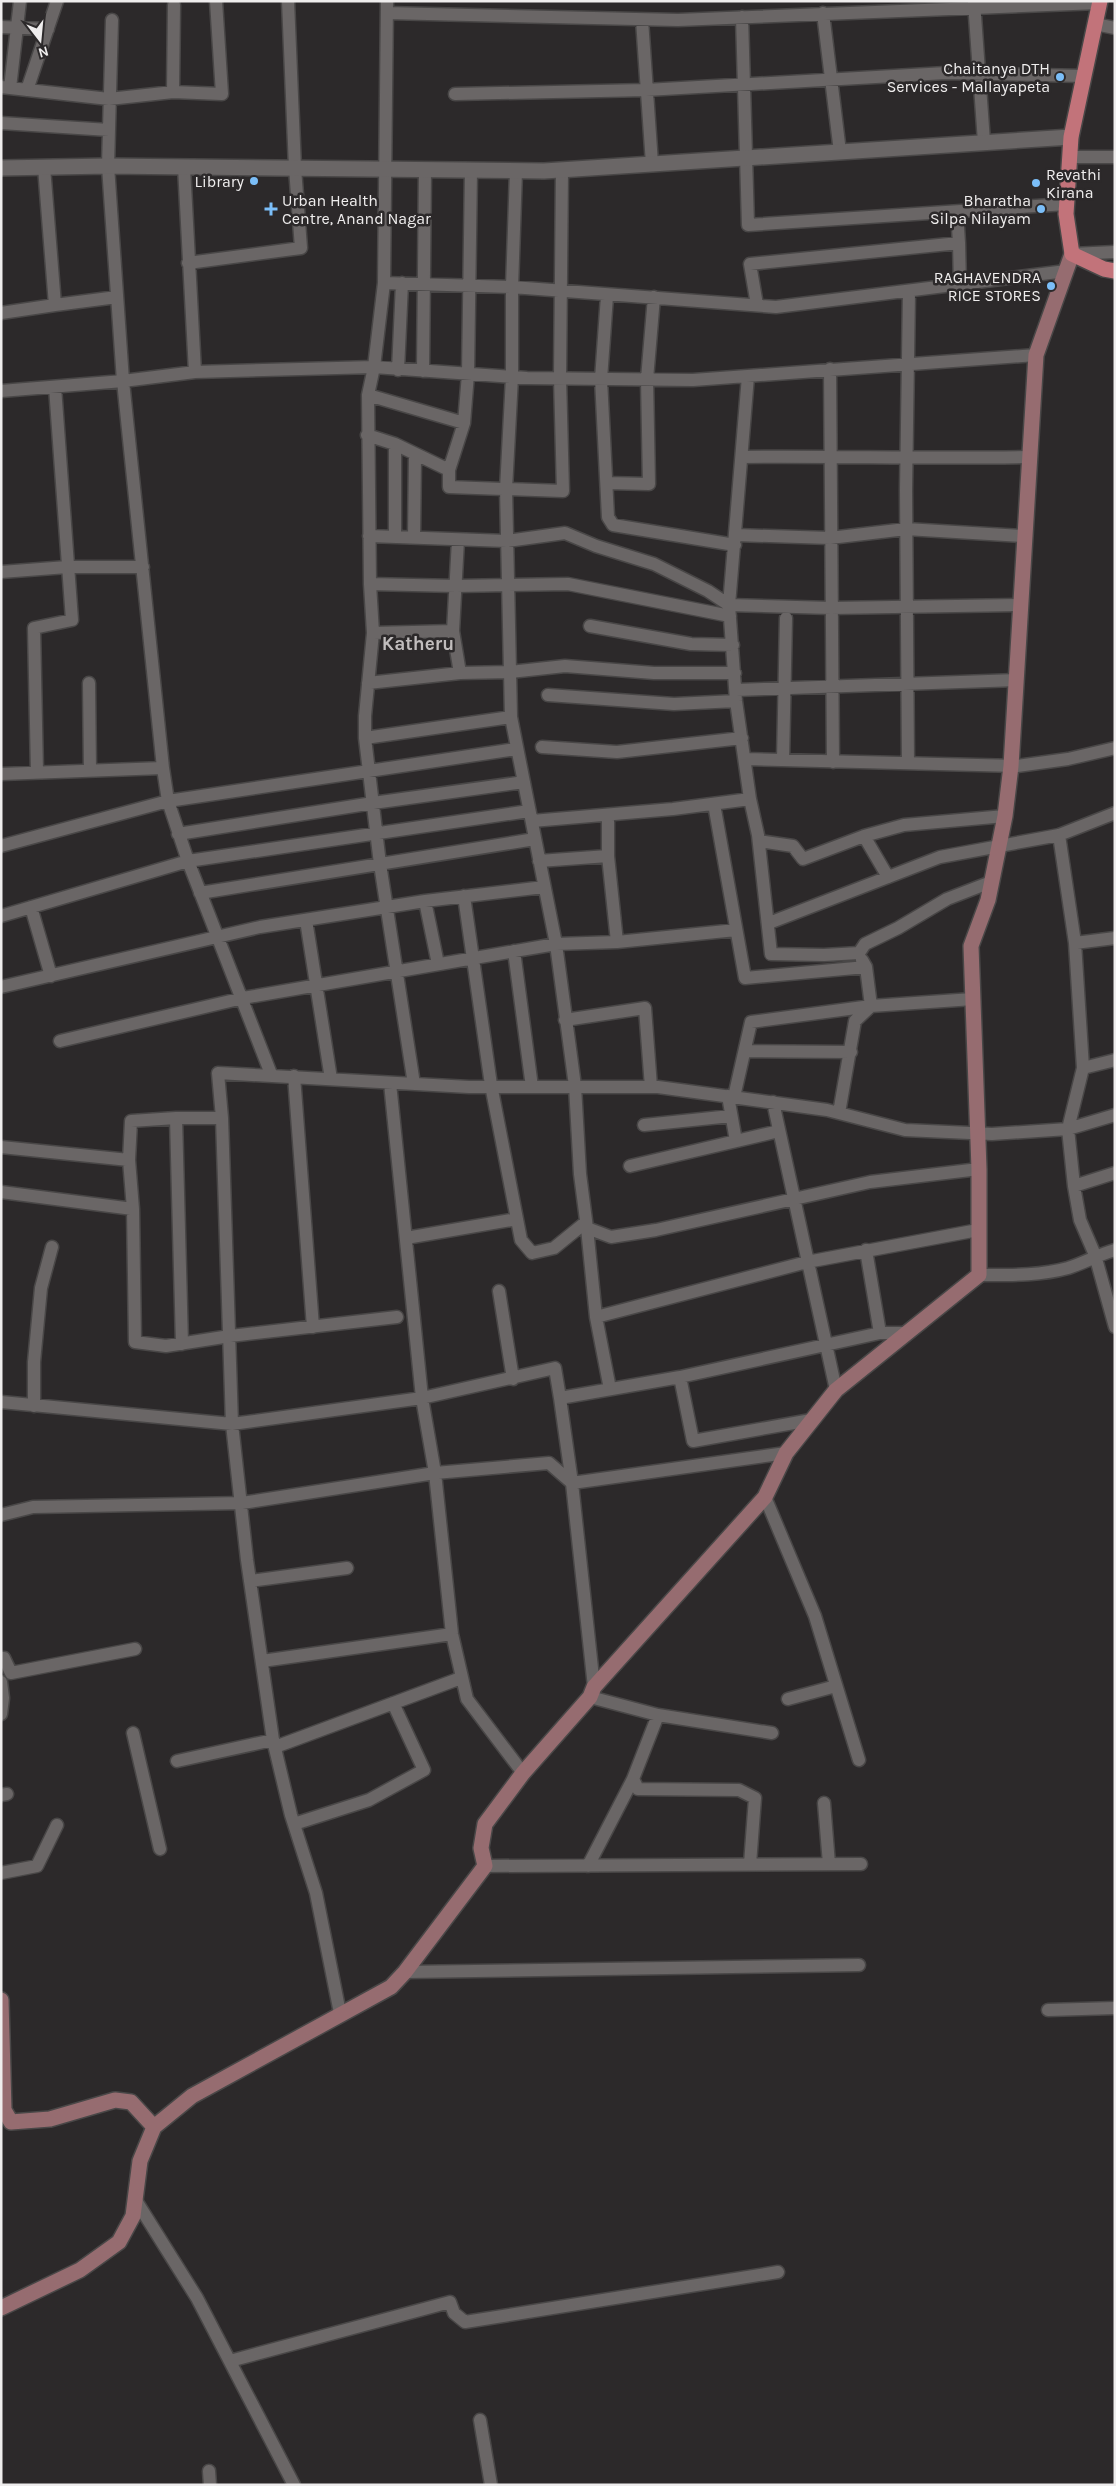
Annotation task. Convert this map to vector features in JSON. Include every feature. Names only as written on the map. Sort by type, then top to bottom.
[{"type":"main road","points":[[1,2308],[80,2270],[119,2242],[132,2216],[140,2161],[154,2127],[192,2096],[391,1986],[405,1972],[484,1866],[481,1848],[485,1824],[524,1773],[592,1692],[765,1497],[786,1453],[811,1420],[836,1390],[979,1275],[980,1169],[971,946],[988,900],[1005,816],[1011,766],[1017,680],[1028,457],[1036,355],[1072,254],[1067,204],[1071,137],[1099,2]]},
{"type":"main road","points":[[1072,254],[1104,269],[1115,271]]},
{"type":"main road","points":[[1,2000],[4,2110],[11,2122],[50,2118],[115,2100],[131,2102],[154,2127]]},
{"type":"street","points":[[18,1],[16,28],[7,54],[6,88],[110,99],[173,92],[222,94],[216,1]]},
{"type":"street","points":[[27,90],[58,1]]},
{"type":"street","points":[[188,263],[301,248],[295,168],[288,1]]},
{"type":"street","points":[[414,1084],[386,907],[365,738],[368,683],[374,633],[370,584],[368,395],[374,367],[384,283],[387,7],[642,20],[742,17],[974,5],[1099,2]]},
{"type":"street","points":[[173,92],[174,5]]},
{"type":"street","points":[[974,5],[984,142]]},
{"type":"street","points":[[823,13],[840,152]]},
{"type":"street","points":[[742,17],[748,225],[1067,204]]},
{"type":"street","points":[[112,20],[108,166],[123,381],[163,768],[168,801],[178,834],[271,1074]]},
{"type":"street","points":[[642,20],[652,164]]},
{"type":"street","points":[[1095,24],[1115,28]]},
{"type":"street","points":[[1,27],[48,29]]},
{"type":"street","points":[[455,94],[646,90],[946,73],[1084,76]]},
{"type":"street","points":[[1,123],[109,130]]},
{"type":"street","points":[[1,168],[108,166],[562,170],[1071,137]]},
{"type":"street","points":[[1071,157],[1115,157]]},
{"type":"street","points":[[44,167],[55,305]]},
{"type":"street","points":[[184,167],[195,372]]},
{"type":"street","points":[[423,371],[425,170]]},
{"type":"street","points":[[472,170],[468,286],[468,374],[464,423],[449,470],[449,487],[564,491],[560,378],[562,170]]},
{"type":"street","points":[[516,171],[512,287],[512,377],[506,489],[510,718],[556,944],[575,1086],[580,1174],[596,1317],[610,1389]]},
{"type":"street","points":[[957,212],[960,285]]},
{"type":"street","points":[[757,305],[750,264],[959,243]]},
{"type":"street","points":[[1072,254],[1115,252]]},
{"type":"street","points":[[384,283],[512,287],[606,296],[654,297],[776,307],[909,292],[1066,270]]},
{"type":"street","points":[[398,370],[402,283]]},
{"type":"street","points":[[908,763],[906,459],[909,292]]},
{"type":"street","points":[[606,296],[601,379],[608,518],[613,525],[736,540],[830,538],[906,529],[1024,536]]},
{"type":"street","points":[[1,313],[117,297]]},
{"type":"street","points":[[607,483],[649,484],[647,380],[654,297]]},
{"type":"street","points":[[1,390],[123,381],[195,372],[374,367],[512,377],[693,380],[1036,355]]},
{"type":"street","points":[[830,369],[833,762]]},
{"type":"street","points":[[748,376],[730,611],[736,696],[750,799],[759,841],[771,954],[824,955],[859,953],[866,944],[898,928],[947,898],[991,882]]},
{"type":"street","points":[[37,772],[34,628],[72,620],[54,387]]},
{"type":"street","points":[[368,395],[464,423]]},
{"type":"street","points":[[367,435],[395,444],[415,456],[449,470]]},
{"type":"street","points":[[395,444],[395,537]]},
{"type":"street","points":[[414,538],[415,456]]},
{"type":"street","points":[[742,457],[830,456],[906,459],[1028,457]]},
{"type":"street","points":[[369,536],[507,541],[565,533],[596,546],[654,564],[708,590],[730,611]]},
{"type":"street","points":[[458,540],[453,631],[460,673]]},
{"type":"street","points":[[1,572],[68,566],[143,566]]},
{"type":"street","points":[[370,584],[456,586],[568,584],[730,611],[1020,605]]},
{"type":"street","points":[[783,760],[786,618]]},
{"type":"street","points":[[590,626],[692,644],[733,645]]},
{"type":"street","points":[[374,633],[453,631]]},
{"type":"street","points":[[368,683],[460,673],[510,672],[565,666],[654,673],[735,673]]},
{"type":"street","points":[[548,695],[674,704],[784,688],[1017,680]]},
{"type":"street","points":[[89,683],[90,770]]},
{"type":"street","points":[[365,738],[510,718]]},
{"type":"street","points":[[542,747],[617,752],[742,738]]},
{"type":"street","points":[[746,759],[1011,766],[1068,759],[1115,748]]},
{"type":"street","points":[[1,846],[168,801],[516,749]]},
{"type":"street","points":[[1,774],[163,768]]},
{"type":"street","points":[[178,834],[373,802],[524,782]]},
{"type":"street","points":[[1,916],[188,861],[376,832],[531,816],[608,815],[750,799]]},
{"type":"street","points":[[714,804],[745,978],[866,967]]},
{"type":"street","points":[[768,922],[940,857],[999,844],[1059,835],[1115,813]]},
{"type":"street","points":[[608,815],[608,856],[617,942]]},
{"type":"street","points":[[759,841],[793,846],[803,859],[864,836],[904,825],[1005,816]]},
{"type":"street","points":[[1059,835],[1075,943],[1082,1068],[1068,1129],[1074,1186],[1080,1220],[1095,1255],[1115,1326]]},
{"type":"street","points":[[864,836],[888,877]]},
{"type":"street","points":[[200,893],[535,840]]},
{"type":"street","points":[[539,861],[608,856]]},
{"type":"street","points":[[1,987],[218,936],[386,907],[544,887]]},
{"type":"street","points":[[464,896],[475,958],[491,1085],[521,1240],[532,1253],[554,1248],[587,1225]]},
{"type":"street","points":[[426,901],[438,964]]},
{"type":"street","points":[[30,907],[51,976]]},
{"type":"street","points":[[306,920],[331,1079]]},
{"type":"street","points":[[60,1041],[243,998],[556,944],[617,942],[736,930]]},
{"type":"street","points":[[1075,943],[1115,938]]},
{"type":"street","points":[[514,951],[532,1086]]},
{"type":"street","points":[[859,953],[866,967],[871,1006]]},
{"type":"street","points":[[736,1141],[731,1116],[731,1096],[745,1051],[751,1022],[871,1006],[973,999]]},
{"type":"street","points":[[839,1113],[855,1021],[871,1006]]},
{"type":"street","points":[[565,1020],[645,1008],[651,1086]]},
{"type":"street","points":[[745,1051],[851,1052]]},
{"type":"street","points":[[1082,1068],[1115,1060]]},
{"type":"street","points":[[340,2013],[316,1893],[294,1824],[274,1744],[250,1581],[232,1424],[222,1118],[218,1073],[271,1074],[469,1087],[491,1085],[651,1086],[773,1102],[839,1113],[905,1130],[978,1134],[1068,1129],[1115,1115]]},
{"type":"street","points":[[294,1076],[313,1328]]},
{"type":"street","points":[[390,1083],[422,1398],[435,1474],[452,1634],[467,1699],[524,1773]]},
{"type":"street","points":[[773,1102],[793,1201],[836,1390]]},
{"type":"street","points":[[644,1125],[731,1116]]},
{"type":"street","points":[[222,1118],[176,1118],[131,1121],[129,1160],[133,1209],[135,1342],[166,1346],[230,1336],[397,1317]]},
{"type":"street","points":[[176,1118],[182,1344]]},
{"type":"street","points":[[630,1166],[779,1131]]},
{"type":"street","points":[[1,1148],[129,1160]]},
{"type":"street","points":[[587,1225],[610,1238],[793,1201],[870,1182],[980,1169]]},
{"type":"street","points":[[1074,1186],[1115,1173]]},
{"type":"street","points":[[1,1192],[133,1209]]},
{"type":"street","points":[[406,1238],[517,1219]]},
{"type":"street","points":[[596,1317],[807,1262],[978,1230]]},
{"type":"street","points":[[34,1406],[34,1362],[41,1288],[52,1248]]},
{"type":"street","points":[[866,1250],[880,1333]]},
{"type":"street","points":[[979,1275],[1019,1275],[1068,1268],[1095,1255],[1115,1250]]},
{"type":"street","points":[[499,1291],[513,1379]]},
{"type":"street","points":[[560,1398],[680,1377],[880,1333],[906,1333]]},
{"type":"street","points":[[1,1402],[232,1424],[422,1398],[555,1368],[572,1483],[592,1692],[658,1715],[772,1733]]},
{"type":"street","points":[[680,1377],[693,1441],[811,1420]]},
{"type":"street","points":[[572,1483],[786,1453]]},
{"type":"street","points":[[1,1516],[33,1507],[242,1503],[435,1474],[549,1462],[572,1483]]},
{"type":"street","points":[[765,1497],[815,1616],[859,1760]]},
{"type":"street","points":[[250,1581],[347,1568]]},
{"type":"street","points":[[262,1661],[452,1634]]},
{"type":"street","points":[[1,1658],[4,1658],[11,1673],[135,1649]]},
{"type":"street","points":[[177,1761],[274,1744],[461,1678]]},
{"type":"street","points":[[1,1682],[3,1698],[1,1714]]},
{"type":"street","points":[[788,1699],[836,1686]]},
{"type":"street","points":[[294,1824],[369,1800],[424,1770],[393,1703]]},
{"type":"street","points":[[588,1866],[633,1778],[658,1715]]},
{"type":"street","points":[[133,1734],[160,1849]]},
{"type":"street","points":[[633,1778],[638,1789],[739,1790],[755,1798],[750,1864]]},
{"type":"street","points":[[824,1803],[829,1864]]},
{"type":"street","points":[[1,1873],[37,1866],[57,1825]]},
{"type":"street","points":[[484,1866],[861,1864]]},
{"type":"street","points":[[405,1972],[859,1964]]},
{"type":"street","points":[[1048,2010],[1115,2008]]},
{"type":"street","points":[[135,2199],[197,2298],[294,2485]]},
{"type":"street","points":[[230,2361],[450,2302],[454,2313],[465,2322],[778,2272]]},
{"type":"street","points":[[480,2420],[491,2485]]},
{"type":"street","points":[[209,2471],[210,2485]]},
{"type":"place","name":"Chaitanya DTH Services - Mallayapeta","points":[[1060,77]]},
{"type":"place","name":"Library","points":[[254,181]]},
{"type":"place","name":"Revathi Kirana","points":[[1036,183]]},
{"type":"place","name":"Urban Health Centre, Anand Nagar","points":[[271,209]]},
{"type":"place","name":"Bharatha Silpa Nilayam","points":[[1041,209]]},
{"type":"place","name":"RAGHAVENDRA RICE STORES","points":[[1051,286]]},
{"type":"district","name":"Katheru","points":[[418,644]]}]
